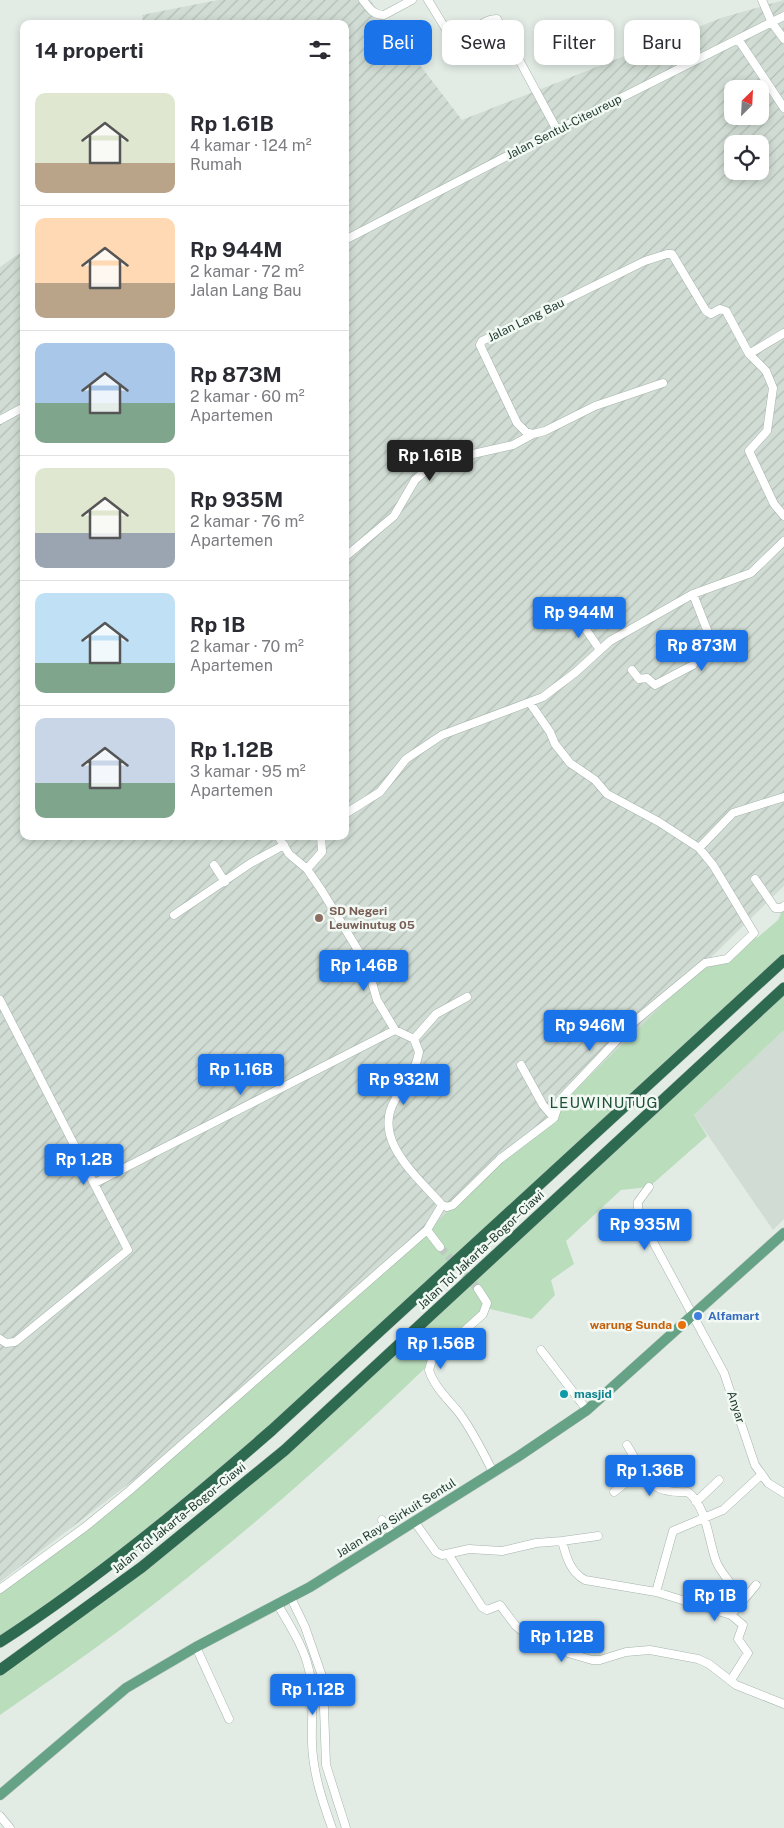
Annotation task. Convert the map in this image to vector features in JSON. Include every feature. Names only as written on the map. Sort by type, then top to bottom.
[{"type":"highway","name":"Jalan Tol Jakarta–Bogor–Ciawi","points":[[0,1642],[66,1596],[208,1486],[272,1430],[784,960]]},
{"type":"highway","name":"Jalan Tol Jakarta–Bogor–Ciawi","points":[[0,1670],[142,1567],[285,1450],[784,988]]},
{"type":"main road","name":"Jalan Raya Sirkuit Sentul","points":[[0,1795],[126,1688],[196,1647],[291,1598],[587,1410],[784,1233]]},
{"type":"street","points":[[363,0],[375,14],[379,15],[384,15],[412,0]]},
{"type":"street","points":[[428,0],[446,31],[452,37],[464,36],[492,18],[497,19],[557,130]]},
{"type":"street","points":[[762,0],[772,23],[784,39]]},
{"type":"street","name":"Jalan Sentul-Citeureup","points":[[349,238],[557,130],[784,16]]},
{"type":"street","points":[[738,39],[784,108]]},
{"type":"street","name":"Jalan Lang Bau","points":[[533,434],[526,432],[517,423],[480,345],[482,342],[645,261],[672,254],[706,311],[711,314],[720,309],[726,311],[749,354]]},
{"type":"street","points":[[784,333],[749,354],[766,371],[773,388],[767,431],[751,447],[750,454],[774,504],[784,516]]},
{"type":"street","points":[[349,554],[394,516],[415,480],[423,473],[454,458],[513,445],[595,406],[663,384]]},
{"type":"street","points":[[0,420],[20,409]]},
{"type":"street","points":[[349,811],[380,792],[406,758],[442,735],[530,703],[556,688],[610,641],[692,594],[751,573],[784,541]]},
{"type":"street","points":[[632,670],[639,679],[647,678],[655,685],[693,665],[696,660],[695,649],[710,638],[692,594]]},
{"type":"street","points":[[576,614],[600,650]]},
{"type":"street","points":[[281,840],[296,861],[307,869],[367,964],[377,1000],[395,1030],[414,1039],[418,1046],[418,1058],[408,1080],[393,1102],[389,1119],[389,1136],[400,1155],[442,1205],[447,1207],[453,1205],[500,1159],[554,1118],[560,1100],[635,1021],[705,963],[728,959],[754,933],[712,865],[699,848],[659,822],[606,794],[595,780],[570,762],[555,744],[530,703]]},
{"type":"street","points":[[699,848],[733,813],[784,797]]},
{"type":"street","points":[[307,869],[322,852],[321,840]]},
{"type":"street","points":[[174,914],[251,863],[284,845]]},
{"type":"street","points":[[214,865],[225,882]]},
{"type":"street","points":[[755,878],[775,908],[784,906]]},
{"type":"street","points":[[414,1039],[436,1014],[467,997]]},
{"type":"street","points":[[0,1000],[128,1250],[15,1342],[6,1342],[0,1339]]},
{"type":"street","points":[[95,1183],[395,1030]]},
{"type":"street","points":[[521,1065],[543,1105],[554,1118]]},
{"type":"street","name":"Anyar","points":[[649,1187],[638,1202],[637,1210],[724,1373],[748,1450],[761,1475],[784,1493]]},
{"type":"street","points":[[0,1590],[85,1527],[266,1373],[428,1230],[442,1205]]},
{"type":"street","points":[[428,1230],[440,1246]]},
{"type":"street","points":[[478,1289],[487,1303],[483,1314],[432,1360],[429,1370],[435,1384],[461,1416],[478,1442],[492,1472]]},
{"type":"street","points":[[541,1350],[587,1410]]},
{"type":"street","points":[[626,1444],[654,1486],[666,1492],[688,1492],[696,1502],[704,1519],[716,1562],[738,1593]]},
{"type":"street","points":[[614,1492],[642,1470]]},
{"type":"street","points":[[656,1592],[673,1531],[723,1510],[761,1475]]},
{"type":"street","points":[[696,1502],[719,1480]]},
{"type":"street","points":[[382,1520],[393,1534]]},
{"type":"street","points":[[414,1521],[436,1552],[448,1554],[469,1549],[502,1552],[536,1543],[598,1536]]},
{"type":"street","points":[[562,1541],[577,1576],[585,1580],[656,1592],[731,1615],[743,1625],[738,1638],[748,1653],[731,1680]]},
{"type":"street","points":[[448,1554],[482,1607],[487,1610],[500,1605],[515,1625],[537,1644],[592,1660],[600,1660],[626,1652],[650,1650],[703,1661],[743,1688],[784,1704]]},
{"type":"street","points":[[731,1615],[756,1585]]},
{"type":"street","points":[[291,1598],[313,1648],[323,1684],[326,1765],[346,1828]]},
{"type":"street","points":[[278,1605],[303,1652],[312,1683],[313,1757],[320,1791],[332,1828]]},
{"type":"street","points":[[196,1647],[229,1719]]},
{"type":"street","points":[[303,1652],[313,1648]]},
{"type":"street","points":[[0,1816],[10,1828]]},
{"type":"shaded area","points":[[218,0],[370,0],[385,20],[364,20],[364,65],[420,65],[462,120],[602,65],[614,65],[614,60],[624,56],[624,65],[700,65],[700,26],[721,18],[784,0],[784,886],[450,1213],[181,1444],[0,1582],[0,267],[20,253],[20,840],[349,840],[349,20],[143,20],[142,15]]},
{"type":"shaded area","points":[[784,1030],[784,1219],[773,1230],[694,1115]]},
{"type":"green space","points":[[784,906],[784,961],[232,1465],[0,1642],[0,1589],[91,1522],[397,1259],[511,1153],[554,1118],[556,1109],[705,963],[722,962],[754,933],[757,938],[778,920]]},
{"type":"green space","points":[[784,989],[784,1030],[694,1115],[707,1136],[649,1187],[621,1190],[566,1241],[574,1264],[551,1280],[555,1295],[532,1319],[486,1308],[354,1435],[216,1555],[120,1630],[0,1715],[0,1670],[225,1501]]},
{"type":"tunnel","points":[[440,1247],[478,1289]]},
{"type":"place","name":"SD Negeri Leuwinutug 05","points":[[319,918]]},
{"type":"place","name":"Alfamart","points":[[698,1316]]},
{"type":"place","name":"warung Sunda","points":[[682,1325]]},
{"type":"place","name":"masjid","points":[[564,1394]]},
{"type":"district","name":"LEUWINUTUG","points":[[604,1103]]}]
